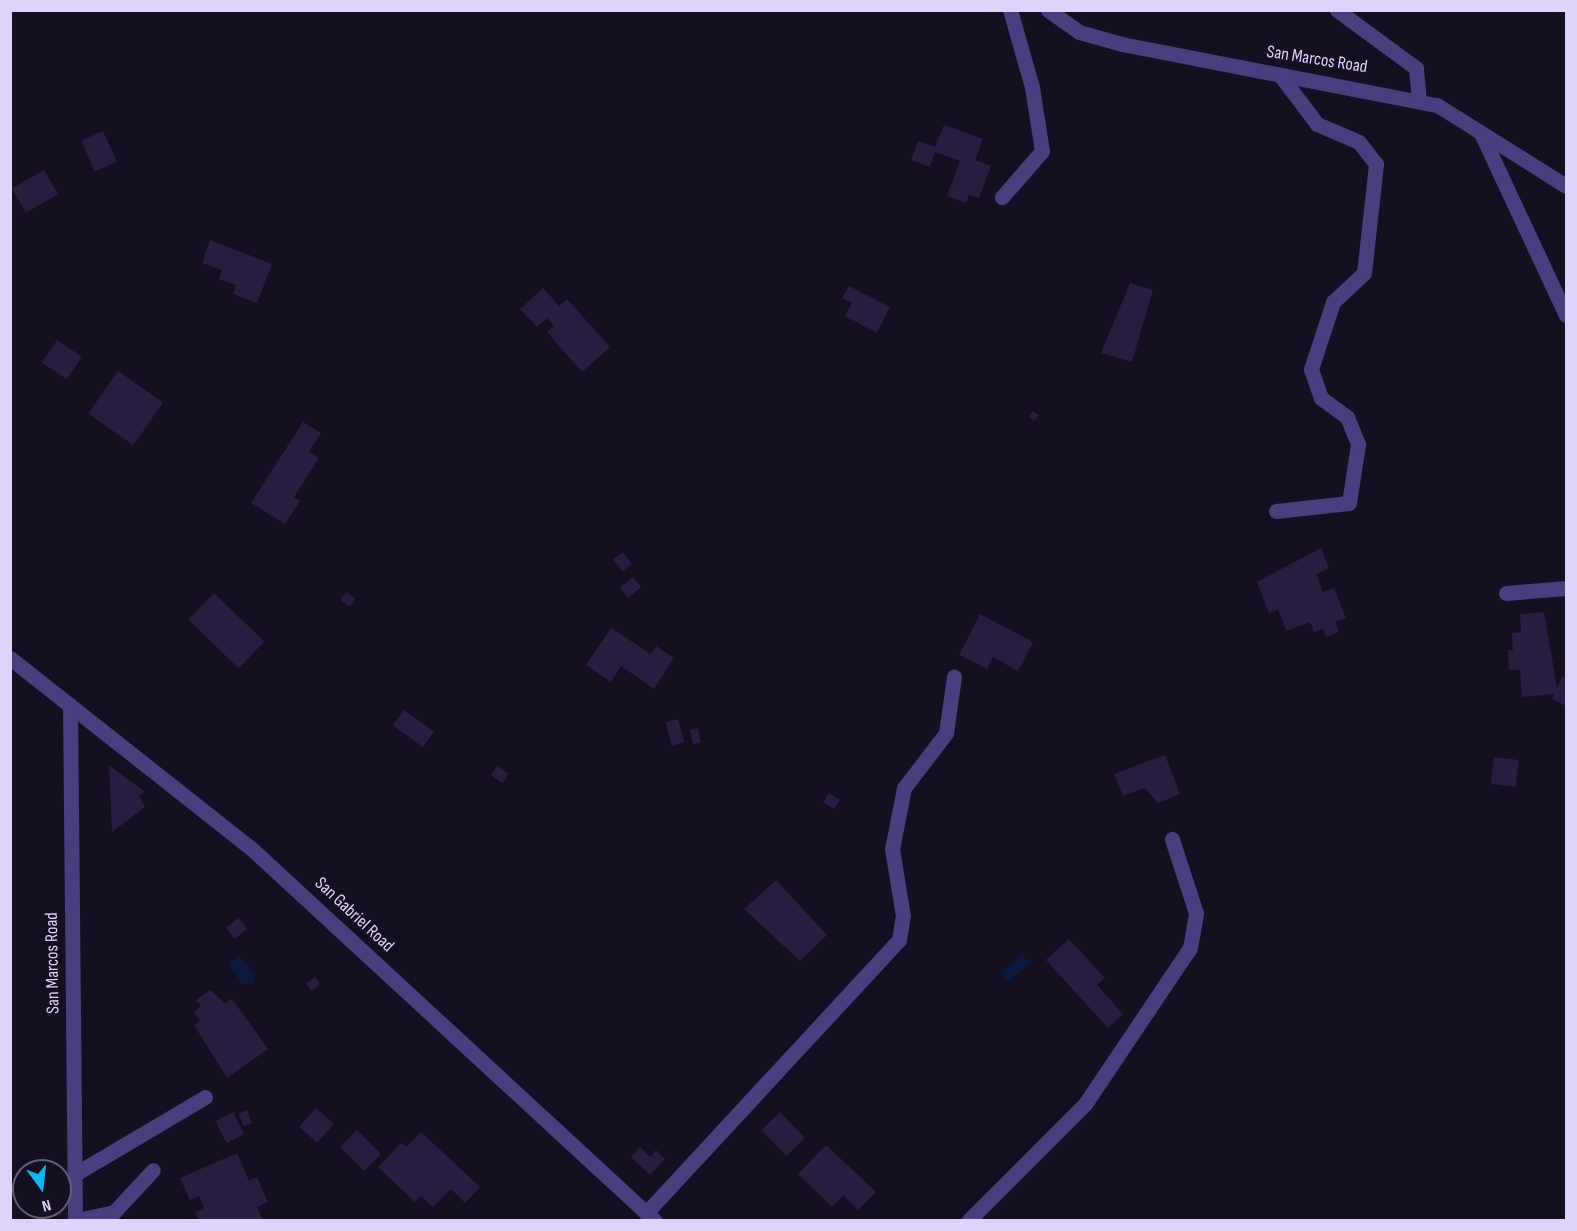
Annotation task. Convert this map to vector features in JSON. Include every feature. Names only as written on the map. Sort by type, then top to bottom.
[{"type":"street","points":[[1002,197],[1042,151],[1032,87],[1010,10]]},
{"type":"street","name":"San Marcos Road","points":[[1048,10],[1079,32],[1111,41],[1437,105],[1566,186]]},
{"type":"street","points":[[1337,10],[1416,68],[1419,100]]},
{"type":"street","points":[[1276,511],[1349,502],[1358,444],[1347,417],[1321,398],[1311,369],[1333,302],[1364,273],[1376,164],[1359,142],[1317,124],[1280,75]]},
{"type":"street","points":[[1481,133],[1566,315]]},
{"type":"street","points":[[1506,593],[1566,588]]},
{"type":"street","name":"San Gabriel Road","points":[[10,658],[271,866],[650,1217]]},
{"type":"street","points":[[650,1217],[899,940],[903,916],[892,849],[904,788],[946,733],[954,677]]},
{"type":"street","name":"San Marcos Road","points":[[70,705],[76,1221]]},
{"type":"street","points":[[969,1221],[1085,1104],[1190,948],[1196,913],[1172,839]]},
{"type":"street","points":[[75,1174],[206,1097]]},
{"type":"street","points":[[76,1221],[114,1212],[153,1170]]},
{"type":"water","points":[[1022,954],[1030,963],[1009,982],[1001,973]]},
{"type":"water","points":[[239,955],[256,975],[252,984],[242,984],[228,963]]},
{"type":"building","points":[[944,125],[983,139],[975,160],[991,166],[979,198],[969,195],[966,203],[947,196],[960,161],[935,152],[930,167],[911,160],[918,141],[935,147]]},
{"type":"building","points":[[103,131],[117,162],[95,172],[81,141]]},
{"type":"building","points":[[44,170],[58,194],[26,213],[12,188]]},
{"type":"building","points":[[210,240],[272,264],[257,303],[233,294],[236,285],[219,279],[222,270],[202,263]]},
{"type":"building","points":[[1130,283],[1153,290],[1132,362],[1101,353]]},
{"type":"building","points":[[849,286],[890,307],[877,333],[845,316],[852,303],[842,298]]},
{"type":"building","points":[[543,288],[559,306],[567,299],[610,347],[582,372],[547,332],[554,326],[547,318],[537,327],[520,309]]},
{"type":"building","points":[[57,340],[82,357],[67,379],[42,362]]},
{"type":"building","points":[[118,371],[163,403],[133,445],[88,414]]},
{"type":"building","points":[[1033,411],[1039,415],[1034,421],[1029,416]]},
{"type":"building","points":[[303,422],[321,433],[309,452],[319,458],[294,497],[300,501],[285,524],[251,503]]},
{"type":"building","points":[[1321,548],[1329,568],[1316,574],[1323,592],[1334,588],[1346,618],[1335,622],[1339,632],[1326,637],[1323,629],[1314,632],[1310,622],[1286,631],[1278,609],[1269,613],[1257,582]]},
{"type":"building","points":[[623,552],[632,564],[622,571],[613,559]]},
{"type":"building","points":[[633,577],[641,587],[628,598],[620,588]]},
{"type":"building","points":[[346,592],[355,598],[350,606],[340,600]]},
{"type":"building","points":[[214,593],[264,642],[239,668],[188,620]]},
{"type":"building","points":[[1544,612],[1557,688],[1562,676],[1566,678],[1566,706],[1552,699],[1554,694],[1522,697],[1520,670],[1509,670],[1508,650],[1513,650],[1512,633],[1521,632],[1520,614]]},
{"type":"building","points":[[980,614],[1033,642],[1018,671],[993,657],[987,669],[959,655]]},
{"type":"building","points":[[611,628],[651,654],[656,646],[674,658],[654,689],[621,666],[611,682],[586,665]]},
{"type":"building","points":[[404,710],[434,732],[423,747],[393,725]]},
{"type":"building","points":[[678,719],[684,742],[672,746],[665,722]]},
{"type":"building","points":[[698,728],[701,743],[693,744],[690,730]]},
{"type":"building","points":[[1165,755],[1180,794],[1158,803],[1145,788],[1123,796],[1114,774]]},
{"type":"building","points":[[1494,757],[1519,760],[1516,787],[1491,784]]},
{"type":"building","points":[[109,765],[145,792],[139,796],[145,807],[112,832]]},
{"type":"building","points":[[497,766],[509,774],[502,783],[491,775]]},
{"type":"building","points":[[829,793],[840,800],[834,809],[823,802]]},
{"type":"building","points":[[776,880],[827,935],[800,961],[744,909]]},
{"type":"building","points":[[239,918],[247,929],[234,939],[226,927]]},
{"type":"building","points":[[1069,939],[1105,978],[1097,985],[1123,1014],[1108,1028],[1046,960]]},
{"type":"building","points":[[315,977],[320,984],[311,991],[306,983]]},
{"type":"building","points":[[210,990],[225,1003],[232,999],[268,1049],[227,1078],[194,1025],[200,1021],[194,1012],[201,1006],[196,1000]]},
{"type":"building","points":[[316,1108],[334,1124],[317,1143],[299,1127]]},
{"type":"building","points":[[247,1110],[252,1123],[244,1126],[239,1113]]},
{"type":"building","points":[[233,1112],[244,1134],[227,1143],[215,1121]]},
{"type":"building","points":[[780,1112],[805,1138],[786,1156],[761,1130]]},
{"type":"building","points":[[357,1130],[381,1154],[364,1171],[340,1147]]},
{"type":"building","points":[[421,1132],[480,1187],[465,1203],[451,1189],[433,1207],[421,1196],[415,1202],[378,1167],[401,1143],[406,1147]]},
{"type":"building","points":[[826,1145],[876,1192],[858,1210],[843,1195],[832,1207],[798,1174]]},
{"type":"building","points":[[640,1147],[650,1157],[656,1150],[665,1159],[650,1175],[631,1157]]},
{"type":"building","points":[[237,1153],[249,1181],[257,1177],[268,1202],[257,1207],[263,1220],[199,1220],[195,1212],[204,1209],[199,1196],[190,1200],[180,1178]]}]
